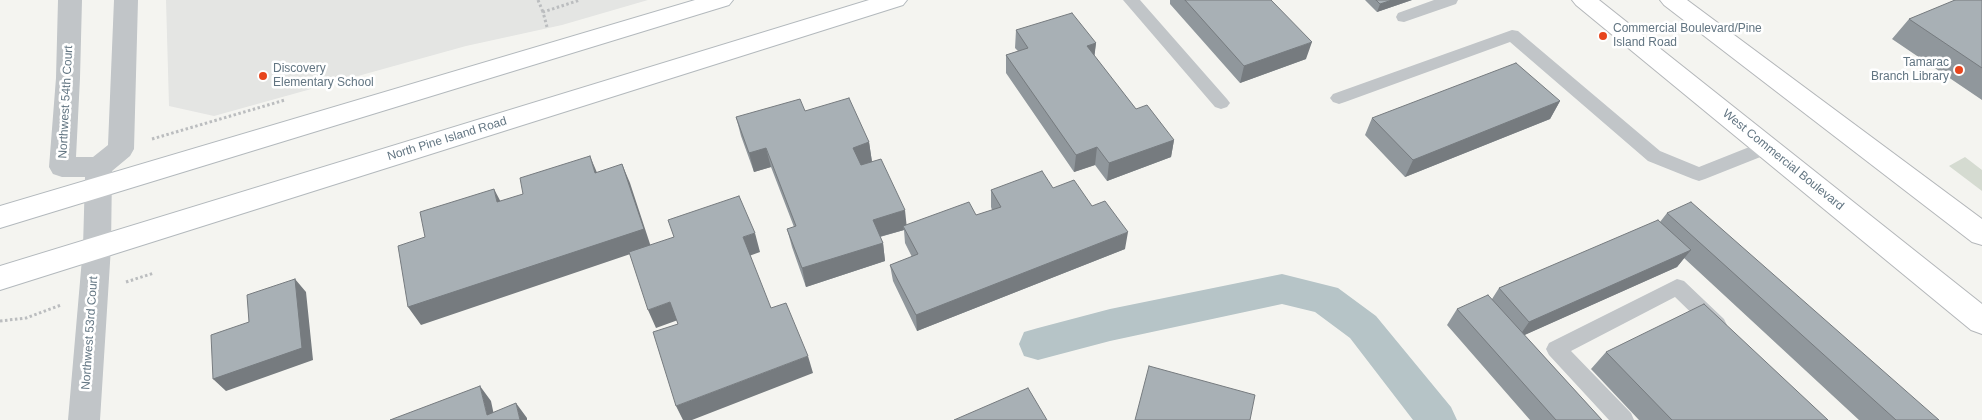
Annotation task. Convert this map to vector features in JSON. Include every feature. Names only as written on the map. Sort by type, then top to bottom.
[{"type":"main road","points":[[0,217],[99,178],[419,89],[721,0]]},
{"type":"main road","name":"North Pine Island Road","points":[[0,278],[895,0]]},
{"type":"main road","name":"West Commercial Boulevard","points":[[1584,0],[1982,321]]},
{"type":"main road","points":[[1672,0],[1982,234]]},
{"type":"street","name":"Northwest 54th Court","points":[[70,0],[68,78],[62,167],[99,178]]},
{"type":"street","points":[[97,247],[99,178],[121,149],[126,0]]},
{"type":"street","name":"Northwest 53rd Court","points":[[84,420],[97,247]]},
{"type":"lane","points":[[1131,0],[1221,103]]},
{"type":"lane","points":[[1404,17],[1450,0]]},
{"type":"lane","points":[[1339,98],[1512,36],[1654,156],[1699,174],[1767,147]]},
{"type":"lane","points":[[1623,420],[1556,349],[1677,287],[1733,340]]},
{"type":"path","points":[[538,0],[543,12]]},
{"type":"path","points":[[121,149],[292,98]]},
{"type":"shaded area","name":"Discovery Elementary School","points":[[166,0],[648,0],[562,25],[466,46],[214,116],[169,106]]},
{"type":"shaded area","points":[[1965,157],[1982,170],[1982,191],[1949,166]]},
{"type":"building","points":[[1185,0],[1271,0],[1312,42],[1244,66]]},
{"type":"building","points":[[1376,0],[1392,0],[1380,4]]},
{"type":"building","points":[[1955,0],[1982,0],[1982,68],[1909,19]]},
{"type":"building","points":[[1072,13],[1096,43],[1087,46],[1136,109],[1147,105],[1174,140],[1109,163],[1097,147],[1076,155],[1006,55],[1028,48],[1016,30]]},
{"type":"building","points":[[1516,63],[1560,101],[1413,160],[1372,118]]},
{"type":"building","points":[[849,98],[869,142],[853,148],[861,165],[881,159],[905,210],[873,220],[883,243],[802,268],[787,229],[796,226],[766,148],[749,153],[736,117],[800,99],[805,111]]},
{"type":"building","points":[[590,156],[595,173],[622,164],[644,229],[408,307],[398,246],[425,237],[420,212],[494,189],[497,202],[523,194],[520,178]]},
{"type":"building","points":[[1042,171],[1053,188],[1074,180],[1092,206],[1105,201],[1128,232],[916,315],[890,265],[918,254],[903,226],[969,202],[976,215],[1001,207],[991,190]]},
{"type":"building","points":[[739,196],[755,233],[743,237],[771,308],[786,303],[808,356],[676,406],[653,332],[678,324],[670,302],[648,310],[629,252],[674,237],[668,220]]},
{"type":"building","points":[[1691,202],[1939,420],[1896,420],[1667,213]]},
{"type":"building","points":[[1658,220],[1691,250],[1529,322],[1499,288]]},
{"type":"building","points":[[295,279],[302,348],[213,379],[211,335],[249,322],[247,295]]},
{"type":"building","points":[[1488,295],[1602,420],[1556,420],[1457,309]]},
{"type":"building","points":[[1704,304],[1828,420],[1672,420],[1606,352]]},
{"type":"building","points":[[1149,366],[1255,395],[1250,420],[1135,420]]},
{"type":"building","points":[[480,386],[487,415],[516,403],[520,420],[390,420]]},
{"type":"building","points":[[1028,388],[1047,420],[954,420]]},
{"type":"waterway","points":[[1038,344],[1110,325],[1282,289],[1325,299],[1363,327],[1437,420]]},
{"type":"place","name":"Commercial Boulevard/Pine Island Road","points":[[1603,36]]},
{"type":"place","name":"Tamarac Branch Library","points":[[1959,70]]},
{"type":"place","name":"Discovery Elementary School","points":[[263,76]]}]
